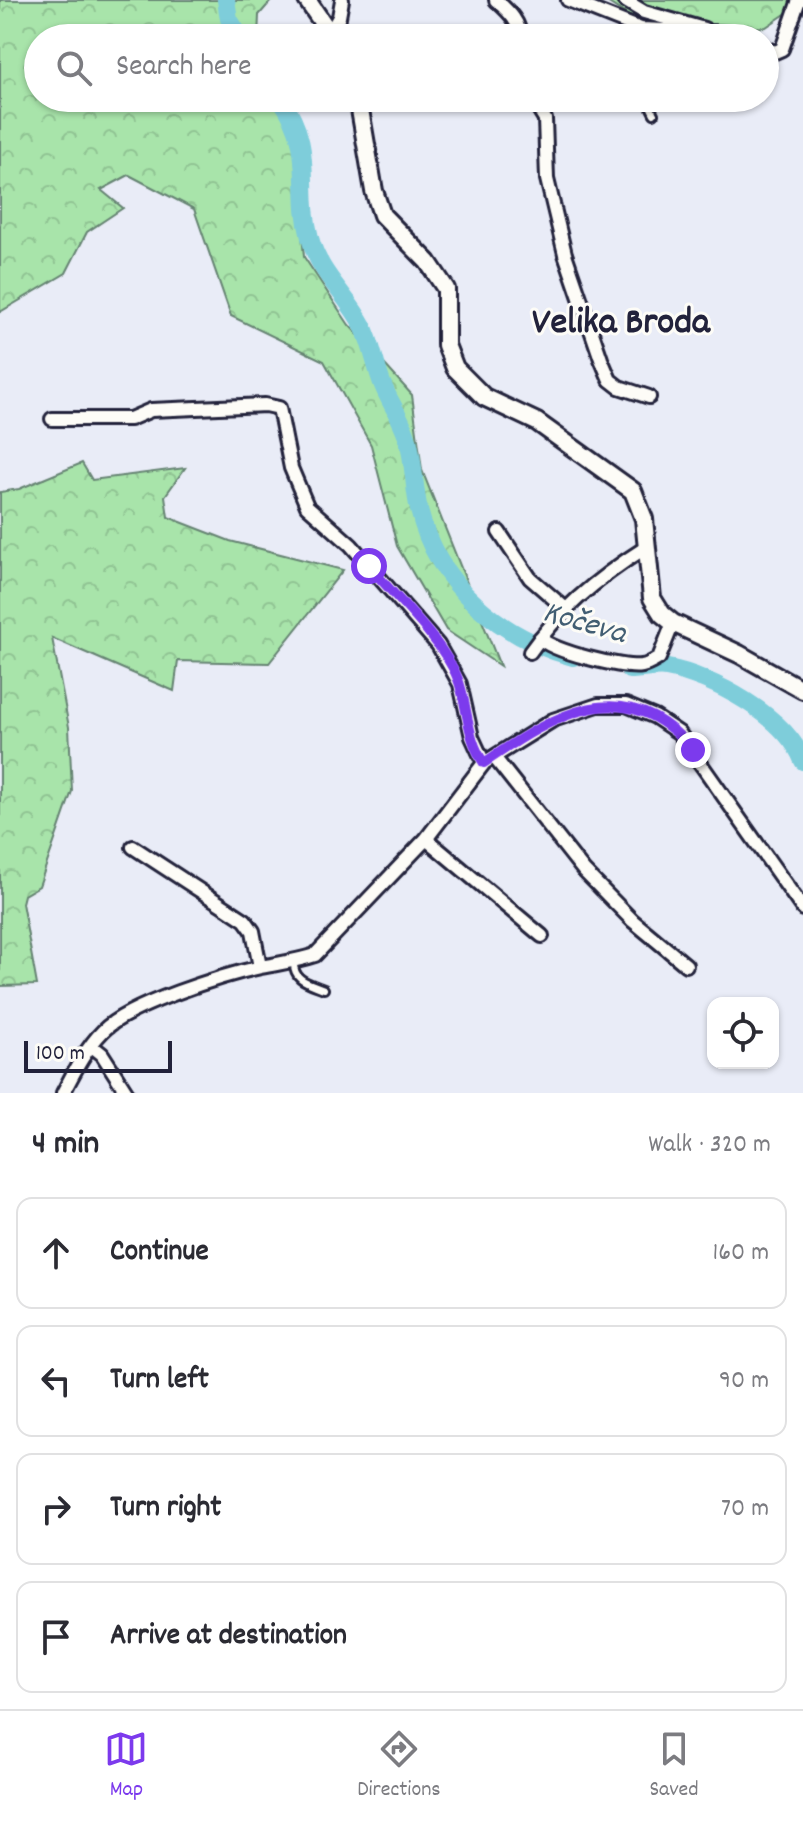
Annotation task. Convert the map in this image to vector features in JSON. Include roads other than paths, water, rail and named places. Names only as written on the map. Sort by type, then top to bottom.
[{"type":"main road","points":[[307,0],[324,24]]},
{"type":"main road","points":[[360,112],[374,191],[382,215],[428,262],[446,289],[446,345],[455,368],[484,397],[537,422],[633,491],[641,505],[652,598],[673,623],[739,654],[803,690]]},
{"type":"street","points":[[336,24],[342,0]]},
{"type":"street","points":[[496,0],[517,24]]},
{"type":"street","points":[[568,0],[621,24]]},
{"type":"street","points":[[624,0],[644,12],[690,24]]},
{"type":"street","points":[[779,50],[799,0]]},
{"type":"street","points":[[541,112],[545,119],[547,179],[565,254],[601,359],[610,380],[619,387],[649,397]]},
{"type":"street","points":[[52,419],[130,419],[151,410],[265,405],[279,408],[291,468],[307,506],[351,545],[438,645],[460,684],[472,737],[584,871],[633,921],[686,965]]},
{"type":"street","points":[[499,532],[530,578],[567,610]]},
{"type":"street","points":[[645,548],[606,575],[534,645],[545,643],[585,656],[640,667],[659,658],[673,623]]},
{"type":"street","points":[[63,1093],[103,1031],[145,1006],[260,967],[294,962],[323,948],[426,839],[489,760],[553,720],[598,705],[626,705],[655,717],[679,733],[803,909]]},
{"type":"street","points":[[426,839],[542,936]]},
{"type":"street","points":[[133,847],[245,920],[253,931],[260,967]]},
{"type":"street","points":[[92,1046],[102,1054],[127,1093]]},
{"type":"lane","points":[[294,962],[294,971],[299,979],[324,989]]},
{"type":"waterway","points":[[226,0],[232,24]]},
{"type":"waterway","name":"Kočeva","points":[[288,112],[302,151],[306,219],[314,251],[366,333],[382,383],[407,436],[419,510],[441,562],[457,584],[497,622],[521,637],[573,657]]},
{"type":"waterway","name":"Kočeva","points":[[629,670],[667,668],[726,689],[765,714],[794,745],[803,761]]},
{"type":"district","name":"Velika Broda","points":[[621,324]]}]
